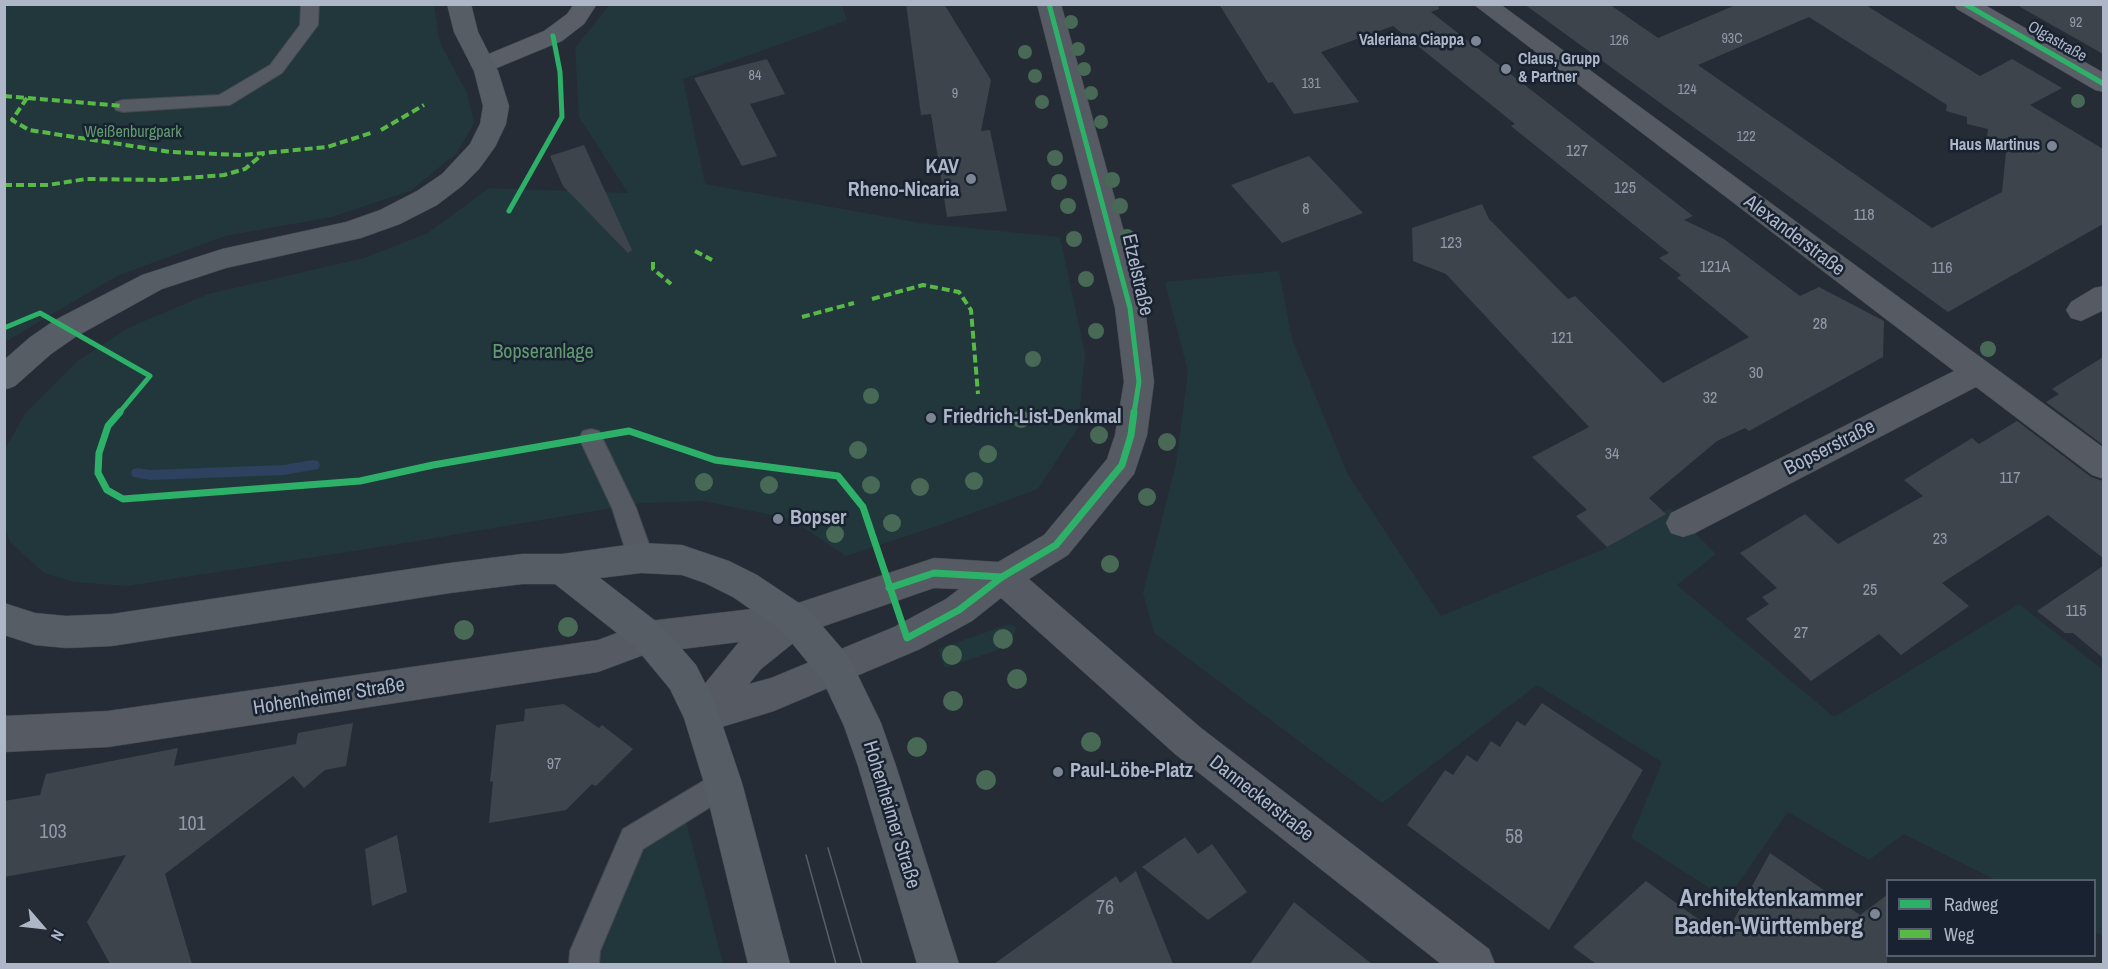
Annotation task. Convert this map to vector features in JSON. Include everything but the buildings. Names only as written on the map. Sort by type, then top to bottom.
[{"type":"main road","points":[[8,371],[66,328],[152,282],[222,259],[351,231],[390,217],[427,198],[452,180],[470,163],[482,147],[493,124],[496,106],[483,65],[466,32],[459,4]]},
{"type":"main road","name":"Hohenheimer Straße","points":[[4,619],[45,630],[66,632],[112,630],[450,578],[522,569],[562,569],[641,558],[682,560],[717,572],[745,586],[795,620],[836,669],[862,723],[877,766],[938,964]]},
{"type":"main road","points":[[562,569],[650,637],[682,677],[702,715],[723,783],[769,964]]},
{"type":"street","points":[[483,65],[553,36],[576,19],[586,4]]},
{"type":"street","name":"Etzelstraße","points":[[836,669],[907,638],[960,610],[1002,577],[1056,545],[1122,465],[1131,435],[1139,382],[1130,308],[1049,4]]},
{"type":"street","name":"Alexanderstraße","points":[[1484,4],[2103,466]]},
{"type":"street","name":"Olgastraße","points":[[1965,4],[2103,84]]},
{"type":"street","name":"Bopserstraße","points":[[1683,523],[1977,373]]},
{"type":"street","points":[[702,715],[748,657],[795,620],[934,573],[1002,577]]},
{"type":"street","name":"Danneckerstraße","points":[[1002,577],[1188,741],[1474,964]]},
{"type":"street","name":"Hohenheimer Straße","points":[[4,734],[108,729],[251,710],[598,656],[650,637],[795,620]]},
{"type":"street","points":[[702,715],[774,694],[836,669]]},
{"type":"lane","points":[[123,105],[223,101],[276,69],[309,26],[310,4]]},
{"type":"lane","points":[[591,438],[624,508],[641,558]]},
{"type":"lane","points":[[584,964],[585,951],[633,839],[723,783]]},
{"type":"green space","name":"Weißenburgpark","points":[[4,5],[434,5],[440,43],[467,93],[474,123],[457,153],[410,191],[332,217],[225,236],[117,276],[5,342]]},
{"type":"green space","name":"Bopseranlage","points":[[609,5],[842,5],[847,20],[683,79],[705,184],[920,223],[1060,237],[1085,353],[1078,428],[1038,489],[846,556],[791,519],[703,501],[643,503],[127,586],[74,582],[44,573],[10,542],[5,527],[5,449],[25,414],[79,360],[128,328],[208,294],[364,258],[428,233],[489,188],[628,193],[579,117],[575,48]]},
{"type":"green space","points":[[1279,271],[1292,339],[1348,475],[1441,616],[1604,549],[1670,508],[1716,554],[1677,585],[1834,717],[2019,604],[2103,670],[2103,936],[2096,932],[2096,879],[1993,879],[1904,834],[1869,860],[1788,812],[1727,899],[1631,838],[1662,762],[1537,685],[1382,803],[1154,633],[1143,593],[1176,464],[1188,372],[1165,282]]},
{"type":"green space","points":[[1009,624],[1017,627],[1011,640],[998,650],[945,668],[938,649]]},
{"type":"green space","points":[[685,817],[723,964],[598,964],[598,954],[641,845]]},
{"type":"waterway","points":[[138,473],[150,475],[284,470],[313,465]]},
{"type":"tram line","points":[[828,848],[862,964]]},
{"type":"tram line","points":[[806,855],[836,964]]},
{"type":"marked path","points":[[4,96],[123,106]]},
{"type":"marked path","points":[[27,98],[12,120],[29,130],[171,152],[241,155],[264,153],[327,147],[371,133]]},
{"type":"marked path","points":[[381,130],[424,105]]},
{"type":"marked path","points":[[4,185],[48,185],[86,179],[163,180],[224,175],[245,169],[264,153]]},
{"type":"marked path","points":[[695,251],[712,260]]},
{"type":"marked path","points":[[653,262],[653,269],[671,284]]},
{"type":"marked path","points":[[872,299],[923,285],[959,292],[971,310],[978,394]]},
{"type":"marked path","points":[[802,317],[854,303]]},
{"type":"cycle path","points":[[4,328],[40,313],[150,376],[108,426],[99,453],[98,473],[107,490],[123,499],[360,481],[433,465],[629,431],[715,460],[838,476],[863,507],[907,638],[959,610],[1002,577],[1056,545],[1122,465],[1131,435],[1139,382],[1130,308],[1049,4]]},
{"type":"cycle path","points":[[1965,4],[2104,84]]},
{"type":"cycle path","points":[[509,211],[562,117],[560,72],[553,36]]},
{"type":"cycle path","points":[[889,588],[934,573],[1002,577]]},
{"type":"place","name":"Valeriana Ciappa","points":[[1476,41]]},
{"type":"place","name":"Claus, Grupp & Partner","points":[[1506,69]]},
{"type":"place","name":"Haus Martinus","points":[[2052,146]]},
{"type":"place","name":"KAV Rheno-Nicaria","points":[[971,179]]},
{"type":"place","name":"Friedrich-List-Denkmal","points":[[931,418]]},
{"type":"place","name":"Bopser","points":[[778,519]]},
{"type":"place","name":"Paul-Löbe-Platz","points":[[1058,772]]},
{"type":"place","name":"Architektenkammer Baden-Württemberg","points":[[1875,914]]}]
